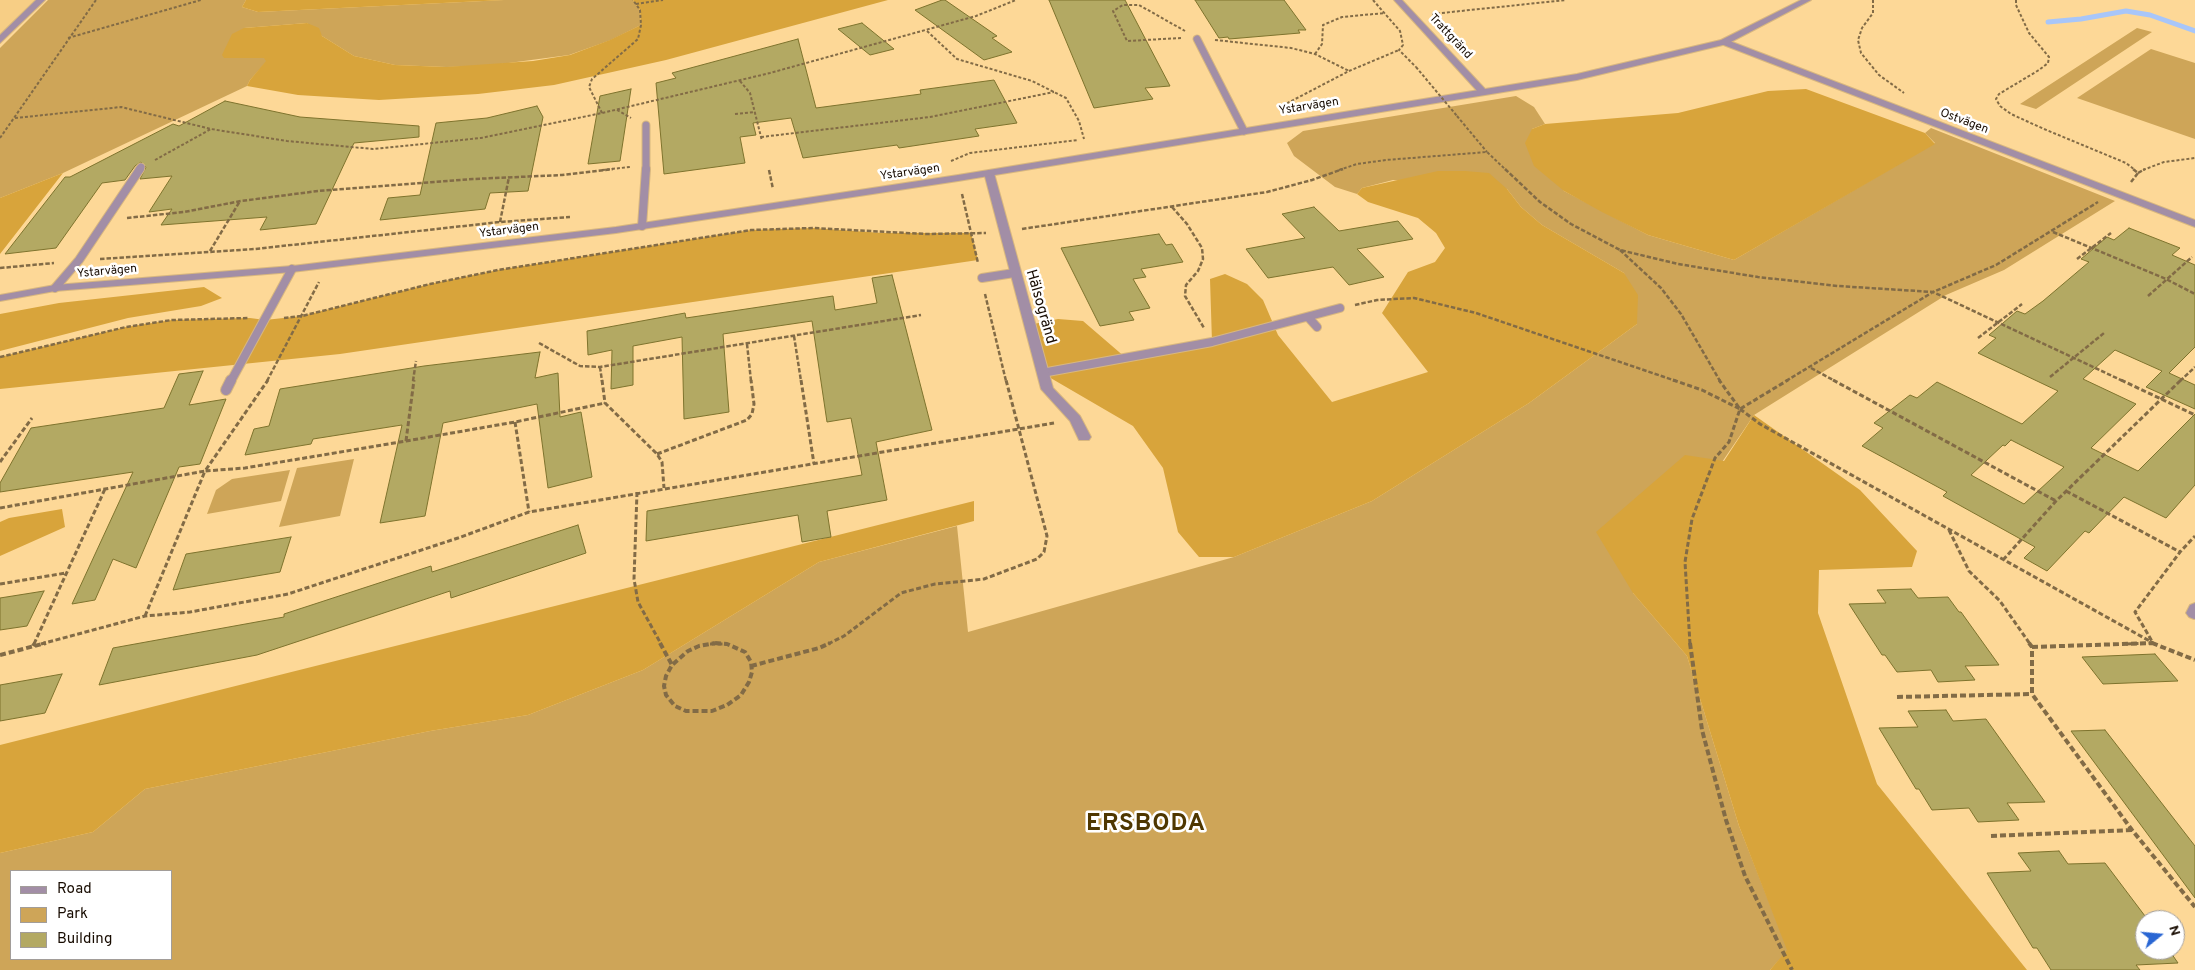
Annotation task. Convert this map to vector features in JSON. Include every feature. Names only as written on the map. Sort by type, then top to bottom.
[{"type":"street","points":[[0,40],[41,0]]},
{"type":"street","name":"Trattgränd","points":[[1398,0],[1484,92]]},
{"type":"street","name":"Ystarvägen","points":[[0,298],[55,288],[326,266],[642,226],[958,178],[1577,77],[1724,42],[1807,0]]},
{"type":"street","name":"Ostvägen","points":[[1724,42],[2195,224]]},
{"type":"street","name":"Hälsogränd","points":[[989,173],[1003,232],[1047,390],[1075,419],[1084,437]]},
{"type":"lane","points":[[1197,39],[1244,130]]},
{"type":"lane","points":[[642,226],[646,165],[646,126]]},
{"type":"lane","points":[[55,288],[79,260],[142,167]]},
{"type":"lane","points":[[226,390],[292,269]]},
{"type":"lane","points":[[982,278],[1014,272]]},
{"type":"lane","points":[[1042,373],[1212,342],[1340,308]]},
{"type":"lane","points":[[1308,316],[1317,326]]},
{"type":"path","points":[[0,138],[96,0]]},
{"type":"path","points":[[68,38],[201,0]]},
{"type":"path","points":[[602,113],[589,87],[592,79],[638,39],[641,25],[640,10],[633,0]]},
{"type":"path","points":[[636,4],[663,0]]},
{"type":"path","points":[[15,118],[121,107],[211,129],[287,141],[373,149],[480,138],[602,113],[740,80],[976,16],[1016,0]]},
{"type":"path","points":[[1274,110],[1349,71],[1399,50],[1403,45],[1400,31],[1374,0]]},
{"type":"path","points":[[1514,7],[1518,0]]},
{"type":"path","points":[[1412,15],[1514,7],[1563,0]]},
{"type":"path","points":[[1873,0],[1873,14],[1862,28],[1858,40],[1861,53],[1879,75],[1910,97]]},
{"type":"path","points":[[2016,0],[2016,5],[2028,33],[2049,57],[2048,64],[1999,94],[1996,99],[2000,106],[2036,125],[2126,163],[2138,173]]},
{"type":"path","points":[[1315,54],[1322,44],[1323,25],[1342,17],[1384,13]]},
{"type":"path","points":[[752,666],[819,648],[844,636],[901,593],[935,584],[984,578],[1037,559],[1044,552],[1047,536],[1018,430],[966,207],[958,178],[950,162],[970,153],[1084,140],[1071,105],[1066,98],[1032,81],[957,59],[927,30]]},
{"type":"path","points":[[1399,50],[1487,152],[1540,202],[1571,224],[1620,250],[1678,264],[1758,278],[1838,286],[1933,292],[2195,415]]},
{"type":"path","points":[[740,80],[750,93],[761,139],[930,117],[1054,92]]},
{"type":"path","points":[[735,114],[755,112]]},
{"type":"path","points":[[142,167],[211,129]]},
{"type":"path","points":[[0,357],[126,327],[172,320],[250,318],[265,320],[302,316],[430,284],[498,270],[751,230],[813,228],[882,233],[1003,232],[1291,187],[1357,164],[1487,152]]},
{"type":"path","points":[[1792,970],[1745,876],[1726,820],[1702,730],[1690,646],[1685,562],[1692,519],[1715,458],[1728,442],[1740,409],[1933,292],[1996,265],[2052,232],[2112,192],[2131,182],[2138,173],[2150,166],[2195,158]]},
{"type":"path","points":[[106,220],[184,212],[240,201],[318,191],[562,175],[646,165]]},
{"type":"path","points":[[764,190],[773,189],[769,170]]},
{"type":"path","points":[[500,222],[509,177]]},
{"type":"path","points":[[210,251],[240,201]]},
{"type":"path","points":[[1172,207],[1187,224],[1202,248],[1203,259],[1198,271],[1186,285],[1185,296],[1212,342]]},
{"type":"path","points":[[0,268],[336,240],[500,222],[575,217]]},
{"type":"path","points":[[2052,232],[2166,279],[2174,286],[2195,294]]},
{"type":"path","points":[[2077,259],[2111,233]]},
{"type":"path","points":[[146,616],[205,471],[266,383],[302,316],[336,240]]},
{"type":"path","points":[[1620,250],[1661,288],[1682,314],[1722,385],[1740,409]]},
{"type":"path","points":[[2148,296],[2192,257]]},
{"type":"path","points":[[1340,308],[1377,300],[1414,298],[1476,313],[1702,390],[1740,409],[1760,424],[2153,643],[2195,660]]},
{"type":"path","points":[[1978,338],[2022,304]]},
{"type":"path","points":[[539,344],[580,366],[600,367],[921,315]]},
{"type":"path","points":[[2050,377],[2104,333]]},
{"type":"path","points":[[794,336],[814,464]]},
{"type":"path","points":[[657,454],[747,420],[752,414],[754,404],[747,344]]},
{"type":"path","points":[[406,442],[416,361]]},
{"type":"path","points":[[600,367],[605,403],[657,454],[662,462],[664,488]]},
{"type":"path","points":[[2003,560],[2056,501],[2195,367]]},
{"type":"path","points":[[1810,368],[2056,501]]},
{"type":"path","points":[[0,508],[205,471],[245,468],[406,442],[605,403]]},
{"type":"path","points":[[0,462],[32,418]]},
{"type":"path","points":[[0,655],[146,616],[190,612],[288,594],[458,538],[529,512],[637,492],[1075,419]]},
{"type":"path","points":[[515,422],[529,512]]},
{"type":"path","points":[[33,646],[104,490]]},
{"type":"path","points":[[2066,491],[2180,552]]},
{"type":"path","points":[[637,492],[634,579],[638,602],[672,665]]},
{"type":"path","points":[[1948,530],[1969,571],[2000,601],[2032,647],[2032,694],[2132,830],[2195,908]]},
{"type":"path","points":[[2153,643],[2135,612],[2180,552],[2195,536]]},
{"type":"path","points":[[0,584],[66,573]]},
{"type":"path","points":[[715,643],[738,647],[745,652],[752,666],[749,682],[740,695],[727,705],[712,711],[698,712],[686,711],[675,706],[666,695],[664,686],[666,676],[672,665],[688,651],[699,646],[715,643]]},
{"type":"path","points":[[2032,647],[2153,643]]},
{"type":"path","points":[[1897,697],[2032,694]]},
{"type":"path","points":[[1991,836],[2132,830]]},
{"type":"shaded area","points":[[0,0],[37,0],[0,35]]},
{"type":"shaded area","points":[[246,0],[504,0],[258,12],[242,7]]},
{"type":"shaded area","points":[[633,0],[888,0],[666,60],[554,85],[478,94],[379,100],[298,95],[247,86],[266,61],[264,58],[224,58],[222,55],[232,34],[244,28],[307,23],[319,28],[322,36],[354,56],[395,65],[446,67],[533,61],[570,55],[610,40],[641,25],[640,10]]},
{"type":"shaded area","points":[[1806,89],[1925,133],[1935,144],[1734,260],[1648,235],[1564,191],[1534,166],[1525,143],[1532,129],[1545,124],[1678,113],[1768,91]]},
{"type":"shaded area","points":[[1438,171],[1489,173],[1507,189],[1521,207],[1542,225],[1624,273],[1638,295],[1637,324],[1529,403],[1372,501],[1234,557],[1199,557],[1178,532],[1163,468],[1133,426],[1042,373],[1029,325],[1058,319],[1083,321],[1126,358],[1212,342],[1210,279],[1225,274],[1247,284],[1263,300],[1278,335],[1332,402],[1428,372],[1382,313],[1408,272],[1435,262],[1445,248],[1436,233],[1418,218],[1368,202],[1357,194],[1362,188]]},
{"type":"shaded area","points":[[63,173],[0,254],[0,198]]},
{"type":"shaded area","points":[[813,228],[882,233],[971,233],[978,260],[340,354],[0,389],[0,357],[126,327],[172,320],[250,318],[265,320],[302,316],[430,284],[498,270],[751,230]]},
{"type":"shaded area","points":[[204,287],[222,298],[201,306],[128,318],[0,351],[0,314],[59,303]]},
{"type":"shaded area","points":[[1754,415],[1860,490],[1917,551],[1912,567],[1819,570],[1818,613],[1877,784],[2027,970],[1770,970],[1787,950],[1739,826],[1687,656],[1633,593],[1596,532],[1685,455],[1724,461]]},
{"type":"shaded area","points":[[974,501],[974,521],[819,562],[643,670],[528,715],[430,731],[145,789],[93,832],[0,853],[0,745]]},
{"type":"shaded area","points":[[62,509],[65,527],[0,556],[0,522],[9,518]]},
{"type":"green space","points":[[48,0],[246,0],[242,7],[258,12],[504,0],[633,0],[640,10],[641,25],[611,40],[569,55],[486,66],[446,67],[395,65],[354,56],[322,36],[307,23],[244,28],[267,61],[247,86],[63,173],[0,198],[0,48]]},
{"type":"green space","points":[[2137,28],[2152,32],[2036,109],[2020,104]]},
{"type":"green space","points":[[2151,49],[2195,63],[2195,139],[2077,98]]},
{"type":"green space","points":[[1516,96],[1534,107],[1545,124],[1532,129],[1564,191],[1648,235],[1734,260],[1935,143],[1925,133],[1931,128],[2115,201],[2004,270],[1946,295],[1754,415],[1633,593],[1687,656],[1739,826],[1788,950],[1770,970],[0,970],[0,853],[93,832],[145,789],[430,731],[528,715],[643,670],[819,562],[957,526],[968,632],[1234,557],[1372,501],[1529,403],[1637,324],[1624,273],[1542,225],[1521,207],[1507,189],[1393,180],[1362,188],[1357,194],[1335,187],[1294,156],[1287,143],[1303,131]]},
{"type":"green space","points":[[354,459],[340,516],[279,527],[297,468]]},
{"type":"green space","points":[[290,470],[281,501],[207,514],[216,490],[232,479]]},
{"type":"building","points":[[945,0],[997,36],[992,38],[1012,52],[984,60],[915,10]]},
{"type":"building","points":[[1049,0],[1125,0],[1170,86],[1145,88],[1153,99],[1094,108]]},
{"type":"building","points":[[1195,0],[1284,0],[1306,30],[1298,30],[1300,33],[1229,39],[1228,37],[1219,38]]},
{"type":"building","points":[[862,23],[894,49],[870,55],[838,29]]},
{"type":"building","points":[[798,39],[816,108],[921,94],[920,90],[994,80],[1017,123],[975,129],[979,136],[899,148],[897,145],[803,158],[791,118],[753,123],[756,135],[740,137],[745,163],[664,174],[656,83],[676,78],[672,73]]},
{"type":"building","points":[[631,89],[620,161],[588,164],[600,96]]},
{"type":"building","points":[[225,101],[300,117],[419,126],[419,137],[354,143],[316,224],[260,230],[267,217],[161,225],[172,209],[149,212],[172,176],[140,179],[146,167],[141,162],[135,166],[125,180],[102,183],[56,248],[5,254],[65,177],[70,177],[173,124],[179,126]]},
{"type":"building","points":[[537,106],[543,117],[528,191],[490,193],[485,209],[380,220],[388,198],[420,195],[436,123],[487,118]]},
{"type":"building","points":[[1314,207],[1339,231],[1398,221],[1413,239],[1357,249],[1384,277],[1349,285],[1333,267],[1268,278],[1246,249],[1305,238],[1282,214]]},
{"type":"building","points":[[2129,228],[2180,248],[2172,255],[2195,265],[2195,347],[2169,373],[2195,385],[2195,409],[2146,387],[2162,371],[2115,350],[2083,379],[2136,404],[2091,448],[2138,471],[2195,414],[2195,485],[2166,518],[2124,497],[2089,533],[2085,531],[2047,571],[2024,558],[2035,547],[1943,496],[1947,492],[1862,446],[1883,428],[1874,423],[1910,395],[1917,398],[1937,382],[2022,424],[2058,391],[1978,353],[1996,338],[1989,335],[2017,311],[2025,314],[2043,301],[2089,262],[2081,259],[2107,237],[2114,240]],"holes":[[[2011,440],[2064,467],[2024,504],[1971,475],[2003,445],[2005,446]]]},
{"type":"building","points":[[1159,234],[1166,245],[1172,244],[1183,262],[1141,269],[1146,277],[1133,279],[1150,308],[1129,312],[1134,320],[1100,326],[1061,248]]},
{"type":"building","points":[[892,275],[932,430],[876,442],[887,500],[827,511],[831,537],[802,542],[798,515],[646,541],[647,511],[862,475],[851,418],[827,422],[812,321],[723,334],[729,412],[684,419],[682,337],[633,346],[633,385],[611,389],[612,350],[588,355],[587,331],[685,313],[686,318],[833,296],[835,310],[877,303],[872,278]]},
{"type":"building","points":[[540,352],[535,378],[558,373],[560,417],[581,412],[592,477],[548,488],[537,404],[443,423],[425,516],[380,523],[402,425],[313,439],[311,444],[245,455],[254,429],[269,426],[280,389],[424,366]]},
{"type":"building","points":[[203,371],[189,405],[226,399],[200,464],[179,467],[136,568],[113,559],[95,600],[72,604],[133,472],[0,492],[0,483],[31,428],[164,408],[179,374]]},
{"type":"building","points":[[578,525],[586,553],[451,598],[450,591],[257,655],[99,685],[113,648],[284,617],[284,614],[431,566],[432,572]]},
{"type":"building","points":[[291,537],[280,572],[173,590],[186,554]]},
{"type":"building","points":[[1911,589],[1918,598],[1948,597],[1999,665],[1965,666],[1975,680],[1938,682],[1931,670],[1897,672],[1885,655],[1882,655],[1849,604],[1886,603],[1877,590]]},
{"type":"building","points":[[44,591],[27,626],[0,630],[0,598]]},
{"type":"building","points":[[2155,654],[2178,681],[2103,684],[2082,657]]},
{"type":"building","points":[[62,674],[45,713],[0,721],[0,685]]},
{"type":"building","points":[[1946,710],[1953,721],[1986,719],[2045,802],[2007,803],[2019,820],[1978,822],[1969,808],[1932,810],[1919,789],[1916,789],[1879,728],[1918,727],[1908,711]]},
{"type":"building","points":[[2105,730],[2195,846],[2195,898],[2071,731]]},
{"type":"building","points":[[2059,851],[2068,864],[2105,863],[2140,910],[2135,910],[2135,960],[2176,960],[2178,963],[2136,965],[2140,970],[2051,970],[2037,948],[2033,948],[1987,873],[2031,871],[2018,853]]},
{"type":"waterway","points":[[2048,22],[2081,19],[2126,11],[2150,15],[2195,31]]},
{"type":"district","name":"ERSBODA","points":[[1146,825]]}]
